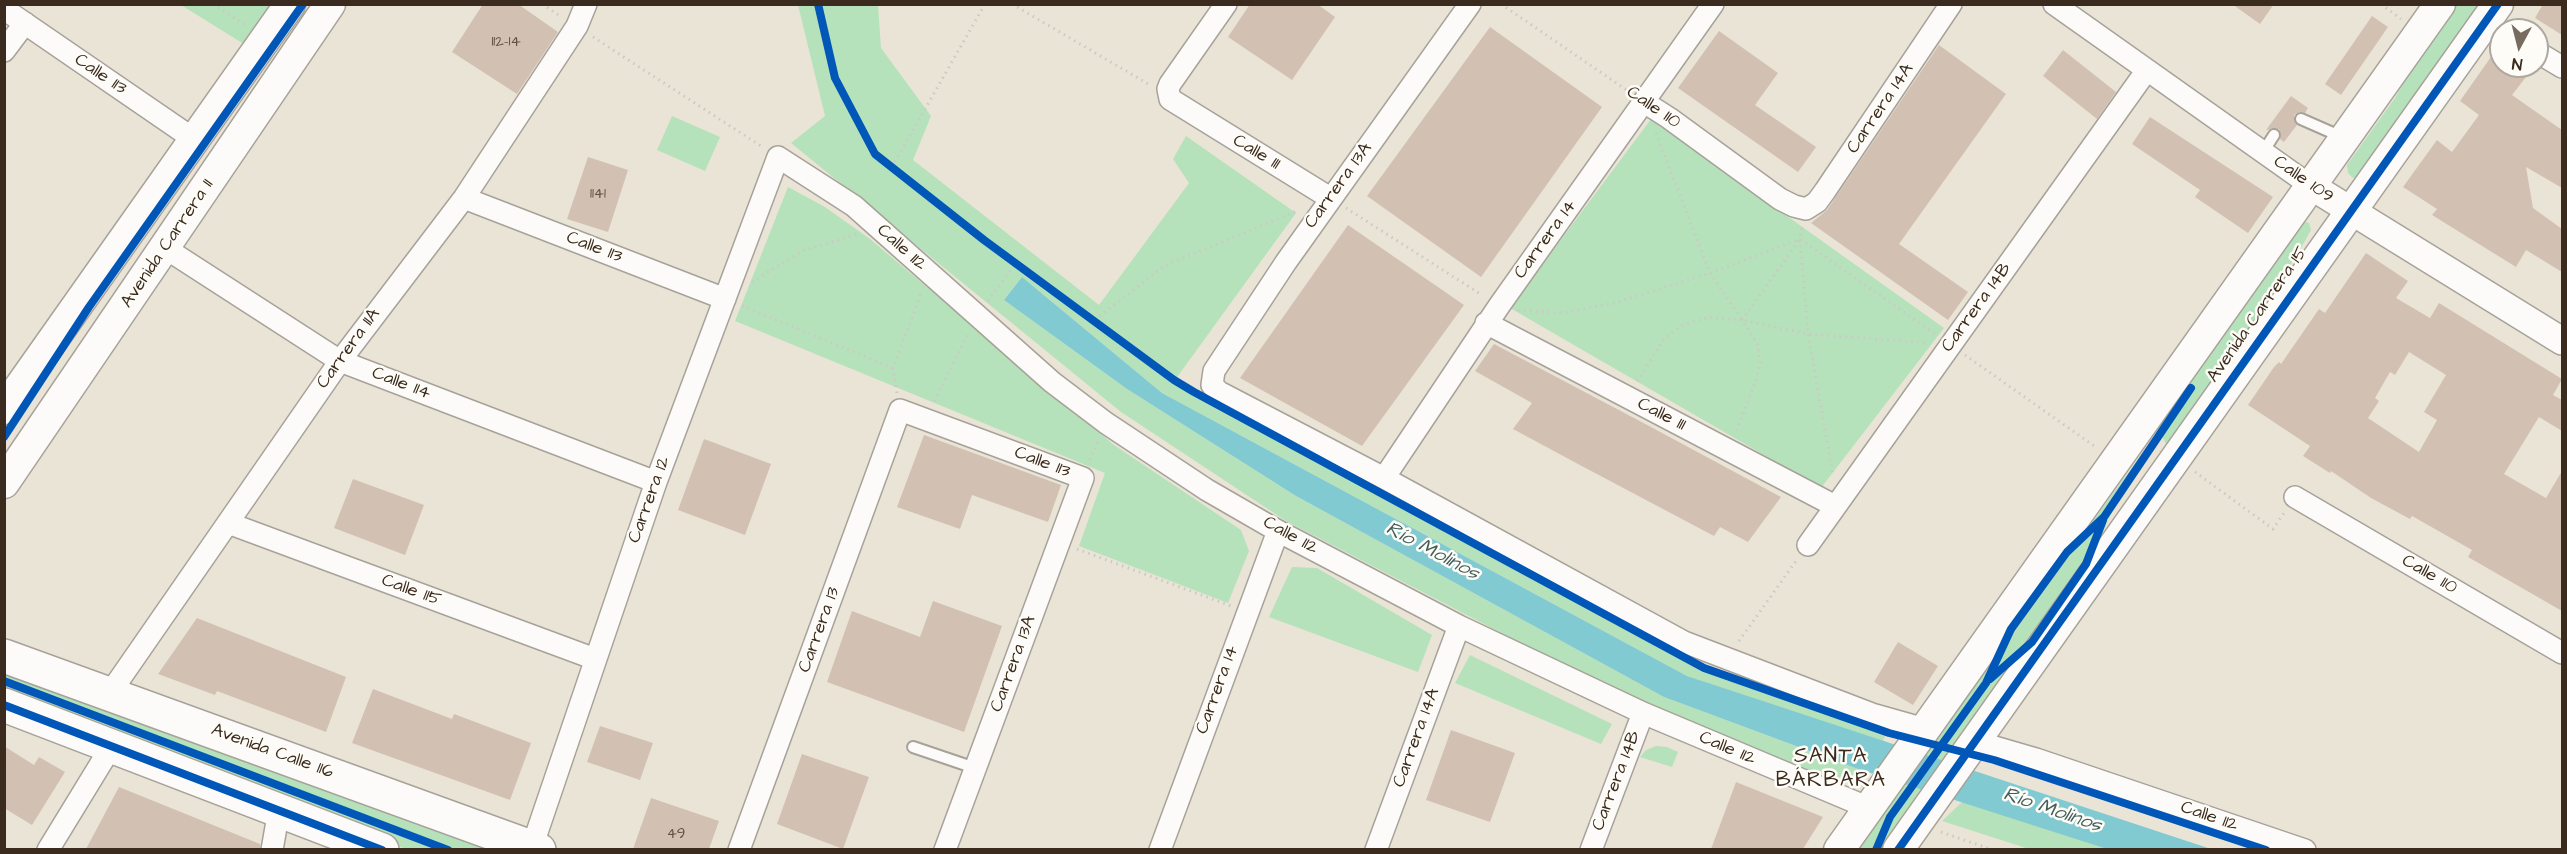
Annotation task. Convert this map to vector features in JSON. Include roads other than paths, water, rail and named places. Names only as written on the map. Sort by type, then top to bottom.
[{"type":"main road","name":"Avenida Carrera 11","points":[[4,409],[290,4]]},
{"type":"main road","name":"Avenida Carrera 11","points":[[4,483],[330,4]]},
{"type":"main road","name":"Avenida Carrera 15","points":[[1839,849],[2440,4]]},
{"type":"main road","name":"Avenida Carrera 15","points":[[1912,831],[2349,212],[2489,27]]},
{"type":"main road","points":[[2072,522],[2102,496],[2137,446],[2152,445],[2158,451],[2159,460],[2120,520],[2111,548]]},
{"type":"main road","name":"Avenida Calle 116","points":[[4,656],[536,848]]},
{"type":"main road","points":[[5,707],[382,849]]},
{"type":"street","name":"Carrera 11A","points":[[110,693],[340,361],[464,198],[577,26],[586,4]]},
{"type":"street","name":"Calle 111","points":[[1226,4],[1170,84],[1167,94],[1174,104],[1330,198]]},
{"type":"street","name":"Carrera 13A","points":[[1384,478],[1219,392],[1212,385],[1214,371],[1330,198],[1470,4]]},
{"type":"street","name":"Carrera 14","points":[[1384,478],[1486,323],[1713,4]]},
{"type":"street","name":"Carrera 14A","points":[[1806,209],[1817,202],[1825,191],[1951,4]]},
{"type":"street","name":"Calle 109","points":[[2059,6],[2147,70],[2269,144],[2311,186],[2349,212],[2562,341]]},
{"type":"street","name":"Calle 113","points":[[4,9],[195,140]]},
{"type":"street","points":[[4,51],[25,23]]},
{"type":"street","points":[[2549,59],[2562,67]]},
{"type":"street","name":"Carrera 14B","points":[[1808,545],[2147,70]]},
{"type":"street","name":"Calle 110","points":[[1644,102],[1780,199],[1806,209]]},
{"type":"street","name":"Calle 112","points":[[778,157],[854,206],[930,273],[982,309],[1052,381],[1106,423],[1207,489],[1278,531],[1459,626],[1643,713],[1872,802]]},
{"type":"street","name":"Carrera 12","points":[[536,848],[595,658],[656,482],[778,157]]},
{"type":"street","name":"Calle 113","points":[[464,198],[725,299]]},
{"type":"street","name":"Calle 114","points":[[165,248],[340,361],[656,482]]},
{"type":"street","name":"Calle 111","points":[[1486,323],[1837,504]]},
{"type":"street","name":"Calle 113","points":[[900,410],[1083,478]]},
{"type":"street","name":"Carrera 13","points":[[739,849],[900,410]]},
{"type":"street","name":"Carrera 13A","points":[[945,849],[1083,478]]},
{"type":"street","points":[[1384,478],[1684,642],[1725,660],[1872,714],[1919,738]]},
{"type":"street","name":"Calle 110","points":[[2295,497],[2562,653]]},
{"type":"street","name":"Calle 115","points":[[228,523],[595,658]]},
{"type":"street","name":"Carrera 14","points":[[1160,849],[1246,612],[1278,531]]},
{"type":"street","name":"Carrera 14A","points":[[1376,849],[1459,626]]},
{"type":"street","name":"Carrera 14B","points":[[1591,849],[1643,713]]},
{"type":"street","points":[[48,849],[111,747]]},
{"type":"street","name":"Calle 112","points":[[1967,752],[2036,759],[2306,849]]},
{"type":"street","points":[[273,849],[279,810]]},
{"type":"lane","points":[[2301,119],[2346,138]]},
{"type":"lane","points":[[913,747],[975,768]]},
{"type":"water","name":"Río Molinos","points":[[1022,277],[1162,393],[1687,676],[2211,849],[2107,849],[1858,769],[1664,697],[1296,496],[1127,389],[1004,300]]},
{"type":"district","name":"SANTA BÁRBARA","points":[[1831,770]]}]
